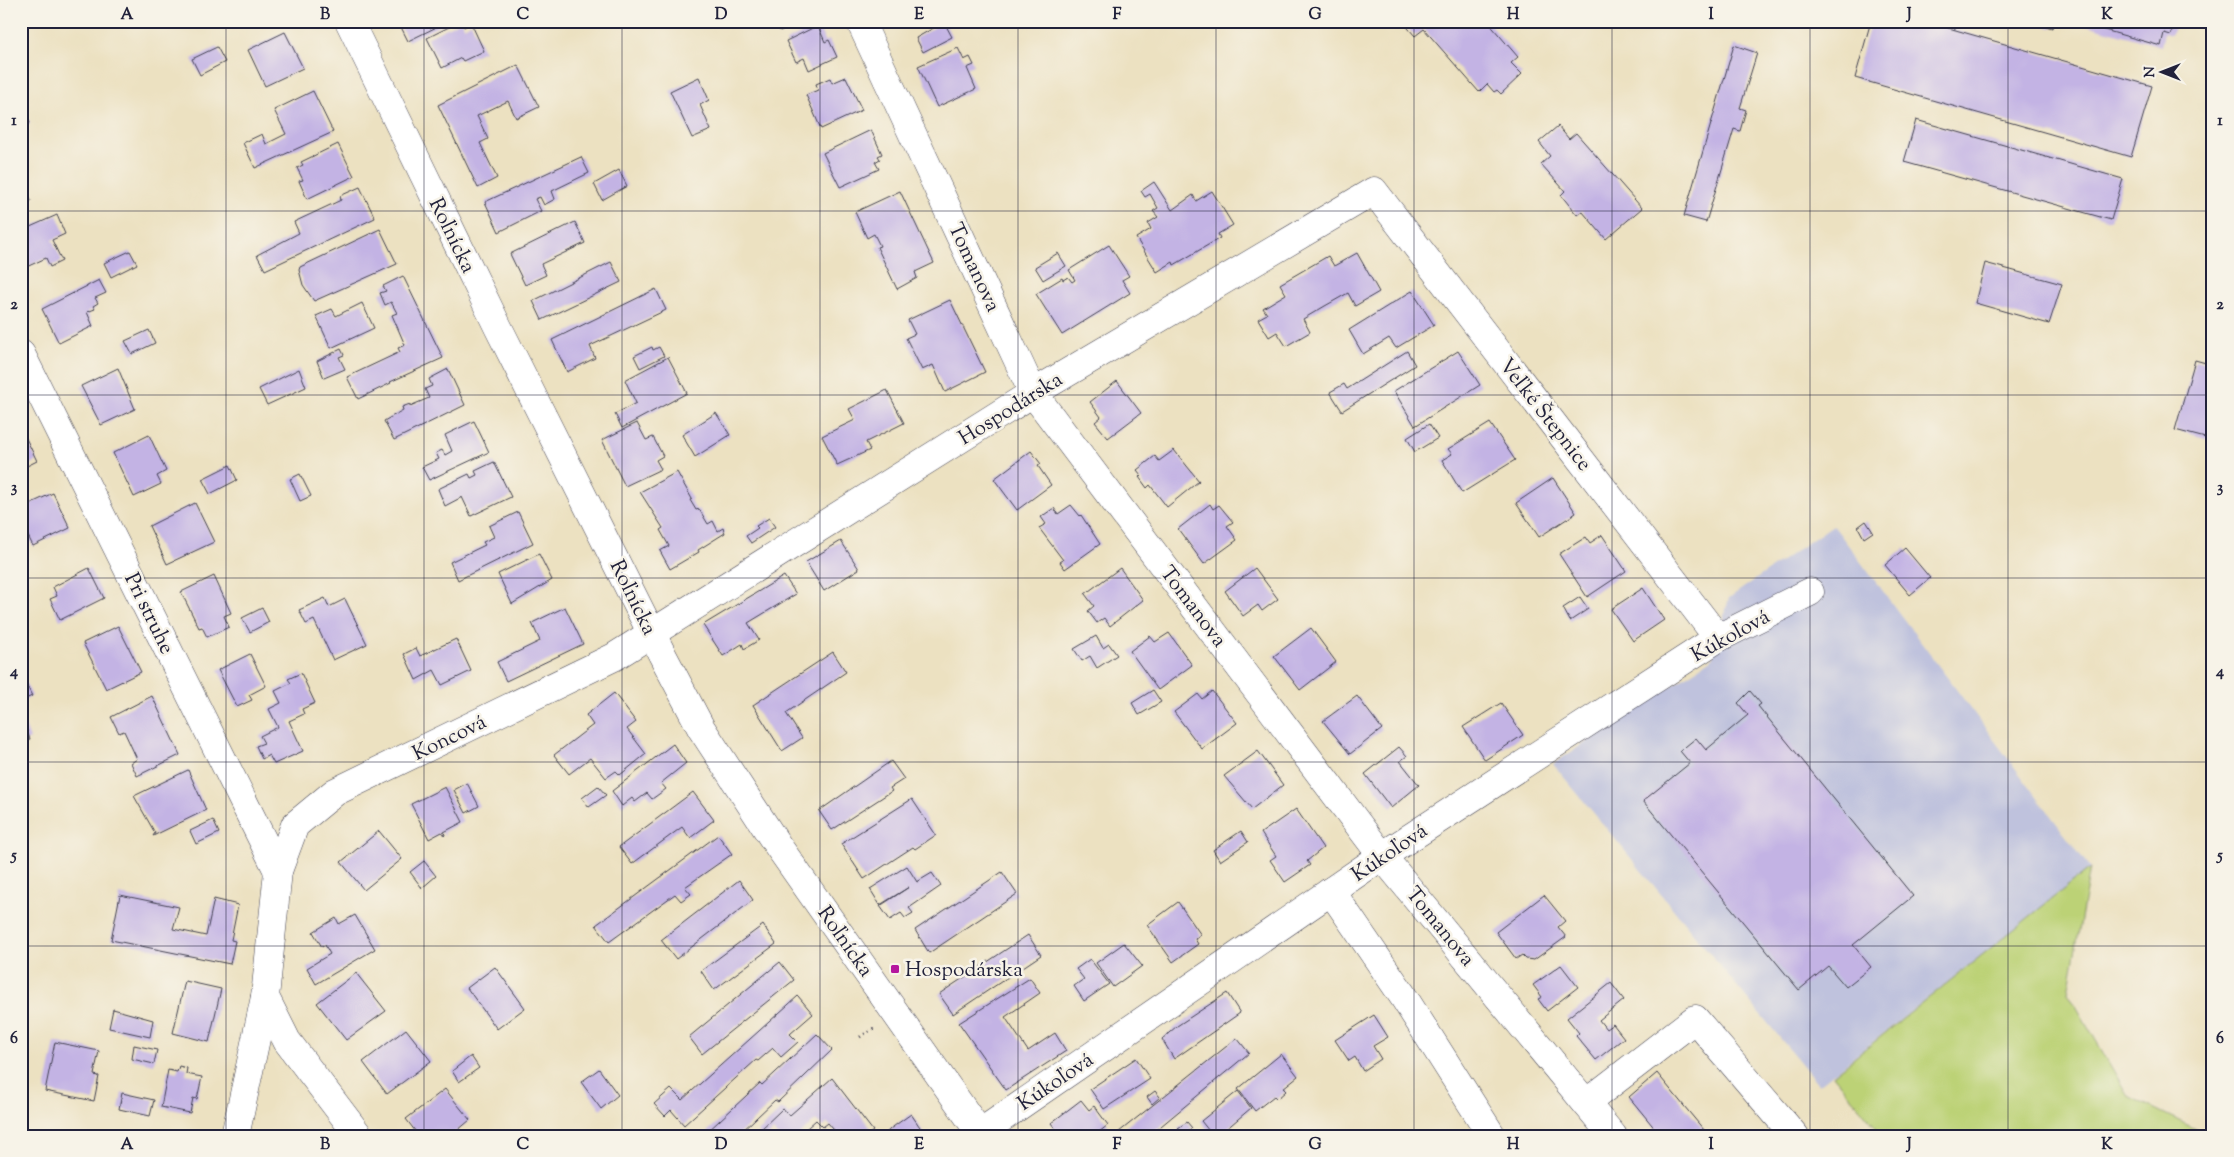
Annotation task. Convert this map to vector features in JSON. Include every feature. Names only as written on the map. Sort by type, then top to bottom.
[{"type":"street","name":"Roľnícka","points":[[349,21],[498,327],[701,728],[776,843],[981,1134]]},
{"type":"street","name":"Tomanova","points":[[860,21],[1033,393],[1382,856],[1613,1136]]},
{"type":"street","name":"Hospodárska","points":[[651,631],[1033,393],[1374,190]]},
{"type":"street","name":"Veľké Štepnice","points":[[1374,190],[1718,638]]},
{"type":"street","name":"Pri struhe","points":[[21,354],[278,871]]},
{"type":"street","name":"Kúkoľová","points":[[981,1134],[1382,856],[1718,638],[1810,592]]},
{"type":"street","name":"Koncová","points":[[265,997],[278,871],[294,825],[335,792],[614,656],[651,631]]},
{"type":"street","points":[[1331,891],[1403,996],[1492,1136]]},
{"type":"street","points":[[235,1136],[265,997]]},
{"type":"street","points":[[265,997],[287,1041],[360,1136]]},
{"type":"street","points":[[1586,1103],[1695,1019],[1795,1136]]},
{"type":"path","points":[[860,1037],[875,1028]]},
{"type":"shaded area","points":[[1833,525],[2090,868],[1819,1085],[1553,764],[1712,659],[1729,598]]},
{"type":"green space","points":[[2090,868],[2068,992],[2128,1096],[2210,1136],[1883,1136],[1833,1075]]},
{"type":"building","points":[[398,21],[449,21],[408,41]]},
{"type":"building","points":[[461,21],[464,27],[471,23],[484,51],[463,61],[461,58],[442,68],[427,38]]},
{"type":"building","points":[[775,21],[799,21],[780,31]]},
{"type":"building","points":[[1402,21],[1487,21],[1518,57],[1511,63],[1522,74],[1501,94],[1497,90],[1494,92],[1487,84],[1479,92],[1424,29],[1415,36]]},
{"type":"building","points":[[1871,21],[1924,21],[2152,86],[2131,157],[1855,78]]},
{"type":"building","points":[[2030,21],[2054,21],[2052,28]]},
{"type":"building","points":[[944,22],[952,37],[923,52],[916,38]]},
{"type":"building","points":[[2076,22],[2176,22],[2171,35],[2164,33],[2161,46]]},
{"type":"building","points":[[821,24],[819,28],[825,42],[829,40],[837,57],[809,70],[804,58],[796,62],[786,41]]},
{"type":"building","points":[[285,32],[303,68],[265,86],[248,50]]},
{"type":"building","points":[[1734,45],[1757,53],[1740,108],[1746,110],[1740,131],[1734,129],[1706,222],[1684,216]]},
{"type":"building","points":[[217,47],[225,62],[200,75],[192,59]]},
{"type":"building","points":[[958,48],[964,60],[970,57],[974,65],[967,68],[976,89],[937,107],[918,66]]},
{"type":"building","points":[[518,65],[539,107],[516,118],[508,101],[477,116],[488,139],[480,143],[497,178],[478,188],[438,105]]},
{"type":"building","points":[[699,77],[709,100],[700,105],[711,130],[692,138],[670,91]]},
{"type":"building","points":[[846,77],[862,110],[821,129],[806,95],[818,90],[816,84],[830,78],[832,83]]},
{"type":"building","points":[[313,91],[333,132],[255,168],[243,143],[262,134],[266,144],[286,134],[274,110]]},
{"type":"building","points":[[21,105],[30,123],[21,128]]},
{"type":"building","points":[[1916,120],[2123,179],[2111,220],[1904,162]]},
{"type":"building","points":[[1558,126],[1569,139],[1576,133],[1642,208],[1606,239],[1582,211],[1577,215],[1561,195],[1565,191],[1541,164],[1550,156],[1539,142]]},
{"type":"building","points":[[871,130],[882,154],[878,156],[880,159],[875,162],[879,169],[840,187],[823,153]]},
{"type":"building","points":[[338,144],[354,176],[307,199],[299,181],[303,180],[297,168],[303,165],[301,162]]},
{"type":"building","points":[[581,157],[589,173],[552,191],[555,199],[544,205],[540,197],[535,199],[541,211],[499,232],[485,202]]},
{"type":"building","points":[[619,170],[627,186],[602,200],[594,184]]},
{"type":"building","points":[[21,180],[31,201],[21,206]]},
{"type":"building","points":[[1154,182],[1172,210],[1193,195],[1196,201],[1212,191],[1233,225],[1218,234],[1220,238],[1174,265],[1173,262],[1157,272],[1136,238],[1151,229],[1148,223],[1158,217],[1153,211],[1158,208],[1150,194],[1145,197],[1141,191]]},
{"type":"building","points":[[360,187],[375,218],[265,270],[257,255],[299,233],[294,222],[341,200],[340,196]]},
{"type":"building","points":[[900,191],[934,263],[915,272],[917,278],[897,289],[877,247],[880,246],[874,234],[867,238],[855,212]]},
{"type":"building","points":[[57,215],[65,234],[52,240],[62,261],[50,267],[46,258],[22,269],[21,231]]},
{"type":"building","points":[[575,222],[585,243],[541,264],[546,275],[525,285],[510,254]]},
{"type":"building","points":[[380,229],[397,264],[314,301],[303,285],[300,267]]},
{"type":"building","points":[[1109,245],[1129,276],[1122,280],[1130,293],[1062,335],[1036,294],[1062,278],[1063,280],[1068,277],[1072,282],[1075,280],[1069,270]]},
{"type":"building","points":[[130,251],[137,264],[111,277],[104,263]]},
{"type":"building","points":[[1058,253],[1066,266],[1043,280],[1035,267]]},
{"type":"building","points":[[1357,253],[1379,292],[1355,306],[1348,293],[1325,306],[1303,319],[1310,332],[1286,346],[1277,332],[1269,337],[1258,319],[1267,314],[1263,308],[1286,294],[1280,284],[1328,256],[1334,266]]},
{"type":"building","points":[[611,262],[621,282],[542,320],[533,301]]},
{"type":"building","points":[[1985,263],[2062,284],[2049,324],[1975,303]]},
{"type":"building","points":[[403,276],[443,358],[358,399],[347,377],[400,352],[398,348],[405,345],[392,315],[397,313],[391,302],[385,305],[380,293],[386,291],[383,286]]},
{"type":"building","points":[[99,280],[106,293],[95,298],[98,303],[93,306],[95,309],[87,312],[93,326],[59,343],[42,309]]},
{"type":"building","points":[[656,289],[666,310],[590,346],[595,358],[567,372],[552,340]]},
{"type":"building","points":[[1412,291],[1434,325],[1396,348],[1389,338],[1363,354],[1349,330]]},
{"type":"building","points":[[950,300],[985,372],[945,392],[933,365],[922,370],[906,338],[915,334],[908,320]]},
{"type":"building","points":[[362,303],[374,328],[331,348],[316,316],[332,309],[336,316]]},
{"type":"building","points":[[149,330],[155,343],[132,354],[125,341]]},
{"type":"building","points":[[652,347],[653,350],[659,347],[664,356],[640,368],[634,356]]},
{"type":"building","points":[[341,349],[344,355],[339,357],[345,369],[324,378],[317,361]]},
{"type":"building","points":[[1407,351],[1415,365],[1342,411],[1330,392],[1344,384],[1347,389]]},
{"type":"building","points":[[1458,351],[1480,385],[1415,426],[1394,391]]},
{"type":"building","points":[[668,357],[687,393],[622,428],[615,414],[636,403],[625,380]]},
{"type":"building","points":[[2195,360],[2213,365],[2213,440],[2175,430]]},
{"type":"building","points":[[118,368],[135,409],[101,425],[81,386]]},
{"type":"building","points":[[299,369],[306,387],[267,405],[259,389]]},
{"type":"building","points":[[448,369],[465,405],[394,440],[384,421],[403,410],[402,407],[410,404],[410,406],[429,398],[425,389],[432,386],[429,379]]},
{"type":"building","points":[[1117,381],[1141,413],[1108,438],[1095,422],[1101,417],[1090,402]]},
{"type":"building","points":[[887,390],[904,423],[866,442],[870,450],[837,465],[822,436],[855,420],[849,409]]},
{"type":"building","points":[[716,413],[730,435],[695,457],[682,435]]},
{"type":"building","points":[[474,421],[489,452],[429,480],[422,467],[439,459],[436,453],[442,450],[445,455],[452,451],[445,435]]},
{"type":"building","points":[[637,423],[646,440],[653,437],[663,456],[656,460],[661,469],[625,486],[602,440]]},
{"type":"building","points":[[1490,423],[1515,460],[1462,493],[1442,460],[1452,454],[1448,449]]},
{"type":"building","points":[[1429,424],[1438,438],[1415,452],[1407,438]]},
{"type":"building","points":[[21,428],[37,461],[21,469]]},
{"type":"building","points":[[149,435],[166,471],[157,476],[161,484],[134,497],[113,453]]},
{"type":"building","points":[[1174,450],[1199,481],[1167,507],[1150,485],[1147,488],[1139,477],[1141,475],[1137,470],[1155,456],[1159,461]]},
{"type":"building","points":[[1031,451],[1041,464],[1038,466],[1051,485],[1017,510],[994,479]]},
{"type":"building","points":[[494,462],[511,497],[471,516],[462,497],[445,506],[438,489],[469,474],[471,478],[477,475],[475,471]]},
{"type":"building","points":[[230,465],[237,480],[210,494],[202,479]]},
{"type":"building","points":[[677,472],[696,510],[699,509],[708,524],[713,521],[718,531],[723,528],[725,533],[698,550],[699,552],[670,569],[660,551],[669,546],[660,530],[663,528],[640,492]]},
{"type":"building","points":[[300,474],[311,496],[300,501],[290,479]]},
{"type":"building","points":[[1553,478],[1576,513],[1539,537],[1516,503]]},
{"type":"building","points":[[53,493],[70,528],[33,546],[21,522],[21,508]]},
{"type":"building","points":[[195,503],[214,542],[167,564],[149,526]]},
{"type":"building","points":[[1210,504],[1213,509],[1219,505],[1233,522],[1227,526],[1237,540],[1204,564],[1178,529]]},
{"type":"building","points":[[1071,505],[1081,515],[1100,544],[1065,569],[1060,562],[1063,560],[1039,528],[1046,524],[1041,517],[1054,508],[1058,514]]},
{"type":"building","points":[[518,512],[533,543],[458,580],[450,562],[485,545],[483,542],[494,537],[489,526]]},
{"type":"building","points":[[769,518],[775,527],[751,543],[746,536],[758,528],[756,526]]},
{"type":"building","points":[[1866,521],[1873,532],[1864,538],[1858,527]]},
{"type":"building","points":[[1602,535],[1626,571],[1587,597],[1559,554],[1586,537],[1590,543]]},
{"type":"building","points":[[841,541],[859,569],[824,591],[806,562]]},
{"type":"building","points":[[1905,548],[1930,578],[1910,595],[1885,565]]},
{"type":"building","points":[[539,554],[552,580],[512,604],[498,574]]},
{"type":"building","points":[[89,568],[104,598],[60,620],[50,599],[57,596],[53,587]]},
{"type":"building","points":[[1120,568],[1143,600],[1110,626],[1104,618],[1097,623],[1088,611],[1094,606],[1085,594]]},
{"type":"building","points":[[1255,568],[1278,599],[1262,611],[1258,605],[1243,616],[1225,591]]},
{"type":"building","points":[[214,576],[231,613],[224,616],[229,627],[207,637],[202,627],[199,628],[181,592]]},
{"type":"building","points":[[784,576],[796,594],[748,623],[759,640],[744,649],[742,644],[723,656],[703,625]]},
{"type":"building","points":[[1643,588],[1664,620],[1633,641],[1611,609]]},
{"type":"building","points":[[1580,597],[1588,609],[1570,621],[1563,608]]},
{"type":"building","points":[[325,598],[329,607],[345,599],[367,644],[333,660],[314,620],[306,624],[299,610]]},
{"type":"building","points":[[565,607],[583,644],[506,681],[497,662],[540,641],[532,623]]},
{"type":"building","points":[[262,608],[269,622],[250,632],[242,618]]},
{"type":"building","points":[[118,626],[141,672],[106,689],[83,643]]},
{"type":"building","points":[[1311,628],[1336,662],[1300,690],[1274,656]]},
{"type":"building","points":[[1169,633],[1192,665],[1158,690],[1130,651],[1150,636],[1155,642]]},
{"type":"building","points":[[1096,636],[1103,648],[1109,644],[1117,655],[1097,668],[1090,656],[1082,661],[1074,649]]},
{"type":"building","points":[[456,639],[471,671],[442,685],[434,670],[416,680],[404,654],[416,648],[420,656]]},
{"type":"building","points":[[833,652],[846,672],[786,713],[802,738],[782,751],[753,705]]},
{"type":"building","points":[[250,654],[266,686],[249,695],[252,700],[237,707],[218,670]]},
{"type":"building","points":[[301,673],[315,703],[302,709],[304,714],[289,721],[303,751],[274,764],[269,755],[262,759],[256,746],[264,743],[260,736],[278,727],[269,709],[281,703],[275,691],[291,683],[288,679]]},
{"type":"building","points":[[21,674],[32,696],[21,701]]},
{"type":"building","points":[[1153,690],[1161,702],[1139,715],[1132,703]]},
{"type":"building","points":[[1212,691],[1237,723],[1202,749],[1174,712],[1198,694],[1202,699]]},
{"type":"building","points":[[1750,691],[1761,704],[1758,706],[1913,896],[1853,945],[1871,967],[1846,987],[1828,966],[1799,990],[1643,801],[1690,763],[1680,751],[1696,738],[1706,750],[1748,715],[1738,703]]},
{"type":"building","points":[[614,693],[636,722],[627,729],[646,754],[620,775],[616,771],[606,778],[590,758],[569,774],[554,755],[593,725],[586,715]]},
{"type":"building","points":[[152,696],[180,755],[137,776],[131,763],[137,759],[124,731],[119,733],[111,717]]},
{"type":"building","points":[[1357,696],[1382,729],[1350,754],[1323,721]]},
{"type":"building","points":[[1501,703],[1523,735],[1485,760],[1463,727]]},
{"type":"building","points":[[25,726],[30,739],[21,743],[21,728]]},
{"type":"building","points":[[673,744],[686,763],[661,783],[666,789],[652,799],[647,793],[635,802],[632,798],[622,806],[612,791]]},
{"type":"building","points":[[1399,747],[1407,756],[1400,761],[1419,785],[1391,808],[1365,774]]},
{"type":"building","points":[[1258,751],[1283,785],[1252,809],[1224,776]]},
{"type":"building","points":[[891,761],[904,779],[890,788],[892,791],[832,830],[819,811]]},
{"type":"building","points":[[188,770],[206,810],[153,836],[155,833],[134,796]]},
{"type":"building","points":[[467,783],[479,806],[466,813],[454,790]]},
{"type":"building","points":[[598,786],[606,795],[589,807],[582,798]]},
{"type":"building","points":[[445,787],[463,822],[444,832],[444,836],[442,832],[429,839],[411,804]]},
{"type":"building","points":[[693,792],[714,820],[690,838],[682,827],[632,864],[619,847]]},
{"type":"building","points":[[912,799],[936,835],[915,849],[913,847],[864,879],[841,844]]},
{"type":"building","points":[[1296,809],[1323,848],[1307,861],[1310,865],[1285,882],[1270,860],[1276,856],[1261,833]]},
{"type":"building","points":[[213,820],[219,833],[196,844],[190,831]]},
{"type":"building","points":[[379,831],[402,859],[364,890],[341,862]]},
{"type":"building","points":[[1241,831],[1248,842],[1220,861],[1213,850]]},
{"type":"building","points":[[718,835],[732,854],[685,887],[691,894],[681,901],[675,894],[609,942],[596,925]]},
{"type":"building","points":[[424,861],[436,876],[422,888],[410,872]]},
{"type":"building","points":[[907,866],[917,882],[932,873],[941,886],[909,908],[913,913],[905,918],[901,913],[890,920],[880,906],[909,887],[880,905],[870,889]]},
{"type":"building","points":[[1002,872],[1017,894],[929,953],[915,930]]},
{"type":"building","points":[[739,880],[753,900],[676,959],[661,940]]},
{"type":"building","points":[[120,895],[179,907],[173,929],[206,936],[214,899],[238,905],[231,940],[235,941],[230,964],[111,940]]},
{"type":"building","points":[[1544,895],[1565,921],[1558,927],[1566,937],[1534,960],[1526,959],[1522,955],[1516,959],[1496,932]]},
{"type":"building","points":[[1178,902],[1201,935],[1195,939],[1198,944],[1173,962],[1147,925]]},
{"type":"building","points":[[355,915],[375,949],[316,984],[307,968],[330,954],[325,945],[322,947],[313,932],[336,918],[339,924]]},
{"type":"building","points":[[763,925],[776,944],[714,990],[701,971]]},
{"type":"building","points":[[1028,935],[1041,955],[953,1014],[939,994]]},
{"type":"building","points":[[1124,943],[1142,966],[1113,987],[1096,963]]},
{"type":"building","points":[[1090,959],[1109,984],[1084,1001],[1074,986],[1084,979],[1076,969]]},
{"type":"building","points":[[780,962],[794,980],[702,1054],[689,1037]]},
{"type":"building","points":[[1561,965],[1578,987],[1547,1011],[1538,999],[1542,997],[1533,985]]},
{"type":"building","points":[[495,967],[525,1008],[497,1029],[467,988]]},
{"type":"building","points":[[356,973],[386,1011],[346,1040],[317,1003]]},
{"type":"building","points":[[1030,978],[1040,993],[1005,1017],[1028,1051],[1055,1033],[1066,1051],[1006,1090],[959,1023]]},
{"type":"building","points":[[185,981],[221,989],[209,1042],[173,1033]]},
{"type":"building","points":[[1611,983],[1624,1000],[1599,1020],[1606,1029],[1613,1024],[1624,1038],[1596,1060],[1576,1036],[1579,1033],[1567,1018]]},
{"type":"building","points":[[1227,993],[1240,1013],[1174,1059],[1162,1039],[1177,1026]]},
{"type":"building","points":[[798,996],[813,1014],[790,1034],[798,1042],[781,1057],[773,1048],[758,1061],[756,1060],[684,1125],[671,1110],[665,1116],[654,1104],[671,1089],[682,1100]]},
{"type":"building","points":[[113,1009],[153,1020],[150,1037],[109,1028]]},
{"type":"building","points":[[1374,1015],[1388,1037],[1373,1046],[1381,1059],[1363,1071],[1355,1057],[1349,1061],[1335,1040]]},
{"type":"building","points":[[406,1029],[431,1061],[387,1094],[363,1062]]},
{"type":"building","points":[[817,1034],[832,1050],[778,1102],[775,1100],[737,1136],[709,1136],[706,1133],[760,1083],[762,1085]]},
{"type":"building","points":[[1237,1038],[1249,1053],[1149,1136],[1114,1136]]},
{"type":"building","points":[[55,1042],[99,1051],[94,1075],[99,1076],[94,1101],[45,1091]]},
{"type":"building","points":[[134,1045],[157,1050],[154,1064],[132,1059]]},
{"type":"building","points":[[1281,1054],[1298,1076],[1283,1088],[1286,1091],[1277,1099],[1274,1096],[1255,1111],[1238,1089]]},
{"type":"building","points":[[471,1056],[479,1068],[459,1082],[452,1071]]},
{"type":"building","points":[[1136,1058],[1150,1079],[1104,1109],[1090,1089]]},
{"type":"building","points":[[179,1066],[187,1068],[186,1074],[202,1077],[197,1099],[193,1098],[190,1113],[161,1107],[168,1070],[177,1072]]},
{"type":"building","points":[[599,1069],[618,1095],[601,1109],[581,1082]]},
{"type":"building","points":[[1657,1073],[1709,1136],[1661,1136],[1629,1097]]},
{"type":"building","points":[[832,1078],[873,1131],[867,1136],[839,1136],[828,1123],[823,1127],[816,1120],[798,1136],[778,1136],[773,1131],[768,1136],[761,1136],[758,1132],[782,1109],[790,1115]]},
{"type":"building","points":[[445,1089],[470,1120],[451,1136],[419,1136],[406,1119]]},
{"type":"building","points":[[1155,1091],[1160,1097],[1152,1104],[1147,1097]]},
{"type":"building","points":[[1238,1091],[1251,1108],[1218,1136],[1213,1136],[1201,1121]]},
{"type":"building","points":[[122,1093],[154,1100],[150,1116],[119,1109]]},
{"type":"building","points":[[1081,1100],[1089,1110],[1094,1106],[1108,1125],[1094,1136],[1061,1136],[1051,1123]]},
{"type":"building","points":[[911,1114],[926,1136],[884,1136],[890,1129]]},
{"type":"building","points":[[1187,1122],[1192,1128],[1183,1135],[1178,1128]]},
{"type":"place","name":"Hospodárska","points":[[895,969]]}]
